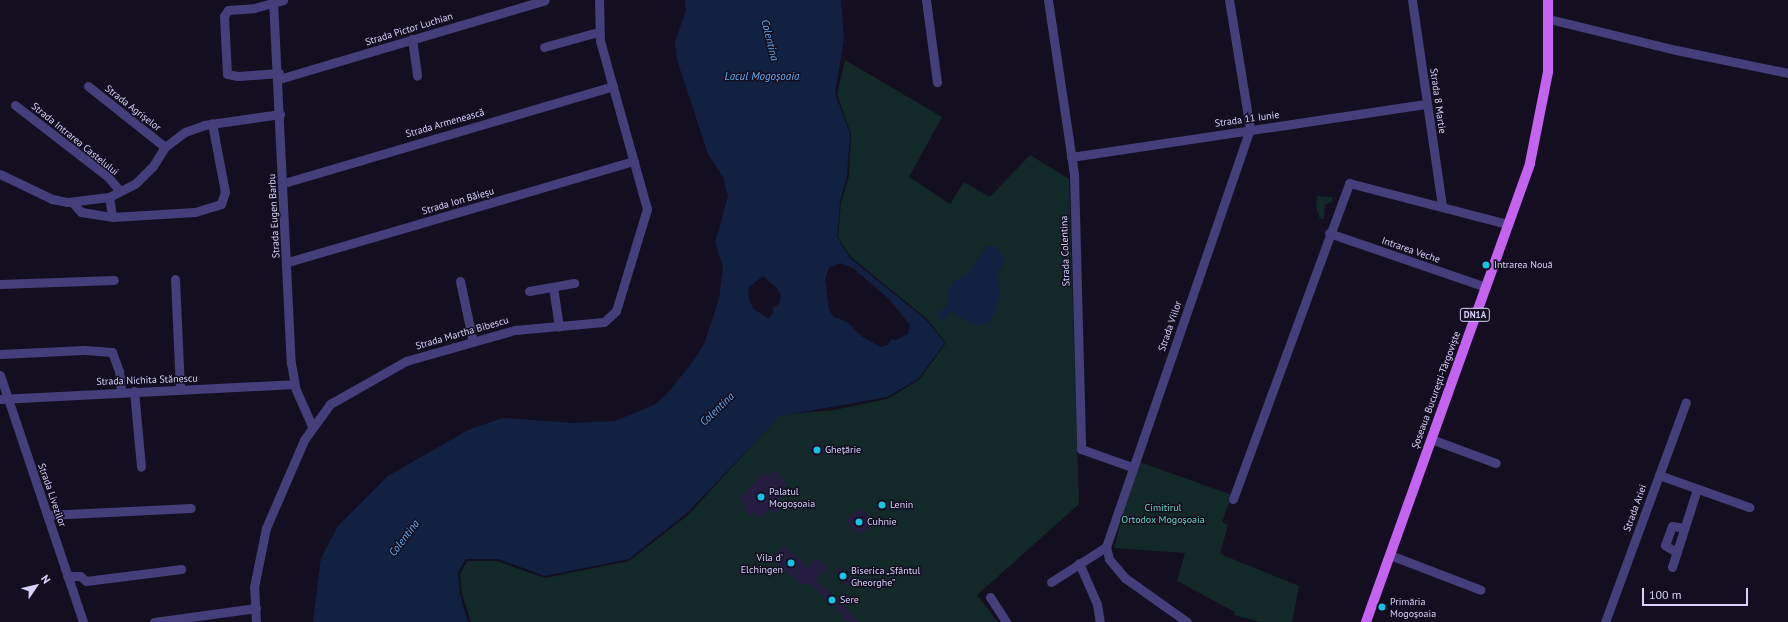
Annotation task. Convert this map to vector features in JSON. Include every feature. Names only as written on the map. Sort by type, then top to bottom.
[{"type":"main road","name":"Șoseaua București-Târgoviște","points":[[1367,621],[1508,224],[1540,124],[1548,72],[1548,0]]},
{"type":"street","points":[[273,2],[283,0]]},
{"type":"street","name":"Strada Pictor Luchian","points":[[273,2],[226,11],[225,66],[231,76],[279,76],[545,0]]},
{"type":"street","name":"Strada Martha Bibescu","points":[[256,622],[257,562],[266,528],[312,426],[330,404],[406,360],[515,330],[604,322],[616,311],[647,209],[598,32],[599,0]]},
{"type":"street","points":[[926,0],[937,82]]},
{"type":"street","name":"Strada Colentina","points":[[1048,0],[1072,157],[1081,450],[1132,467]]},
{"type":"street","name":"Strada Viilor","points":[[1106,546],[1132,467],[1250,129],[1229,0]]},
{"type":"street","name":"Strada 8 Martie","points":[[1412,0],[1442,205]]},
{"type":"street","name":"Strada Eugen Barbu","points":[[273,2],[279,76],[294,384],[312,426]]},
{"type":"street","points":[[1549,19],[1646,43],[1788,73]]},
{"type":"street","points":[[544,47],[598,32]]},
{"type":"street","points":[[412,39],[417,76]]},
{"type":"street","name":"Strada Agrișelor","points":[[88,86],[165,146]]},
{"type":"street","name":"Strada Armenească","points":[[284,183],[613,86]]},
{"type":"street","name":"Strada 11 Iunie","points":[[1072,157],[1250,129],[1427,104]]},
{"type":"street","name":"Strada Intrarea Castelului","points":[[15,105],[108,177],[120,191]]},
{"type":"street","points":[[0,174],[37,194],[72,202],[108,197],[136,183],[154,166],[165,146],[185,132],[212,123],[280,114]]},
{"type":"street","points":[[72,202],[88,215],[112,216],[195,212],[221,204],[226,192],[212,123]]},
{"type":"street","name":"Strada Ion Băieșu","points":[[288,262],[634,161]]},
{"type":"street","points":[[1233,499],[1329,233],[1349,183],[1442,205],[1508,224]]},
{"type":"street","points":[[108,197],[112,216]]},
{"type":"street","name":"Intrarea Veche","points":[[1329,233],[1486,287]]},
{"type":"street","points":[[175,279],[180,390]]},
{"type":"street","points":[[0,284],[114,280]]},
{"type":"street","points":[[460,282],[473,342]]},
{"type":"street","points":[[529,290],[574,283]]},
{"type":"street","points":[[553,287],[559,327]]},
{"type":"street","points":[[0,354],[84,350],[112,352],[119,371],[121,391]]},
{"type":"street","name":"Strada Livezilor","points":[[0,375],[4,399],[47,516],[83,622]]},
{"type":"street","name":"Strada Nichita Stănescu","points":[[4,399],[121,391],[180,390],[294,384]]},
{"type":"street","points":[[134,391],[141,467]]},
{"type":"street","name":"Strada Ariei","points":[[1605,622],[1686,402]]},
{"type":"street","points":[[1431,439],[1496,463]]},
{"type":"street","points":[[1659,475],[1749,507]]},
{"type":"street","points":[[1672,567],[1697,489]]},
{"type":"street","points":[[47,516],[191,508]]},
{"type":"street","points":[[1676,552],[1665,545],[1672,526],[1684,528]]},
{"type":"street","points":[[1051,582],[1106,546],[1109,559],[1125,578],[1187,622]]},
{"type":"street","points":[[1390,554],[1481,590]]},
{"type":"street","points":[[1079,563],[1097,604],[1100,622]]},
{"type":"street","points":[[67,576],[80,576],[86,581],[181,569]]},
{"type":"street","points":[[990,597],[1006,622]]},
{"type":"street","points":[[154,622],[256,608]]},
{"type":"green space","points":[[845,60],[942,117],[909,177],[950,204],[964,182],[990,197],[1030,155],[1069,179],[1079,504],[977,595],[998,622],[471,622],[462,594],[460,574],[467,561],[497,561],[545,578],[629,561],[688,515],[780,415],[834,410],[887,399],[919,380],[946,343],[927,319],[851,257],[838,237],[841,203],[849,176],[851,134],[837,94]]},
{"type":"green space","points":[[1317,196],[1332,197],[1333,201],[1325,205],[1324,219],[1320,219],[1316,207]]},
{"type":"green space","name":"Cimitirul Ortodox Mogoșoaia","points":[[1137,461],[1232,495],[1222,522],[1228,525],[1220,554],[1299,586],[1292,622],[1261,622],[1234,615],[1235,612],[1177,581],[1185,553],[1114,548]]},
{"type":"water","name":"Lacul Mogoșoaia","points":[[685,0],[841,0],[844,38],[835,93],[850,134],[847,176],[840,202],[837,237],[850,258],[926,320],[945,343],[918,379],[887,397],[780,416],[687,513],[629,559],[545,576],[498,559],[466,559],[458,572],[460,595],[468,622],[313,622],[321,558],[338,526],[388,476],[468,430],[503,418],[572,423],[615,421],[654,405],[665,396],[692,363],[704,344],[719,299],[723,267],[715,242],[728,197],[723,177],[708,154],[677,60],[675,41],[686,11]],"holes":[[[840,263],[853,268],[890,300],[910,325],[908,334],[896,340],[892,339],[887,345],[881,347],[862,337],[847,322],[834,317],[829,310],[825,279],[829,268]],[[763,276],[778,289],[781,295],[779,304],[772,308],[774,312],[768,318],[753,309],[748,295],[749,287]]]},
{"type":"water","points":[[992,246],[998,248],[1004,261],[998,274],[999,298],[994,314],[987,323],[976,326],[951,312],[942,321],[937,314],[947,306],[948,290],[955,281],[970,271],[986,247]]},
{"type":"building","name":"Ghețărie","points":[[818,441],[825,452],[815,458],[808,447]]},
{"type":"building","name":"Palatul Mogoșoaia","points":[[773,471],[786,479],[784,481],[787,484],[782,489],[785,492],[774,503],[780,508],[774,514],[769,509],[760,518],[754,512],[751,516],[743,509],[746,505],[739,499],[764,472],[768,476]]},
{"type":"building","name":"Cuhnie","points":[[860,508],[873,523],[859,536],[846,520]]},
{"type":"building","name":"Vila d' Elchingen","points":[[784,545],[808,567],[818,558],[827,568],[815,579],[860,622],[849,622],[810,584],[802,585],[772,558]]},
{"type":"building","name":"Biserica „Sfântul Gheorghe”","points":[[840,566],[853,581],[847,586],[834,571]]},
{"type":"place","name":"Intrarea Nouă","points":[[1486,265]]},
{"type":"place","name":"Ghețărie","points":[[817,450]]},
{"type":"place","name":"Palatul Mogoșoaia","points":[[761,497]]},
{"type":"place","name":"Lenin","points":[[882,505]]},
{"type":"place","name":"Cuhnie","points":[[859,522]]},
{"type":"place","name":"Vila d' Elchingen","points":[[791,563]]},
{"type":"place","name":"Biserica „Sfântul Gheorghe”","points":[[843,576]]},
{"type":"place","name":"Sere","points":[[832,600]]},
{"type":"place","name":"Primăria Mogoșoaia","points":[[1382,607]]},
{"type":"water label","name":"Colentina","points":[[770,40]]},
{"type":"water label","name":"Colentina","points":[[717,409]]},
{"type":"water label","name":"Colentina","points":[[404,538]]}]
